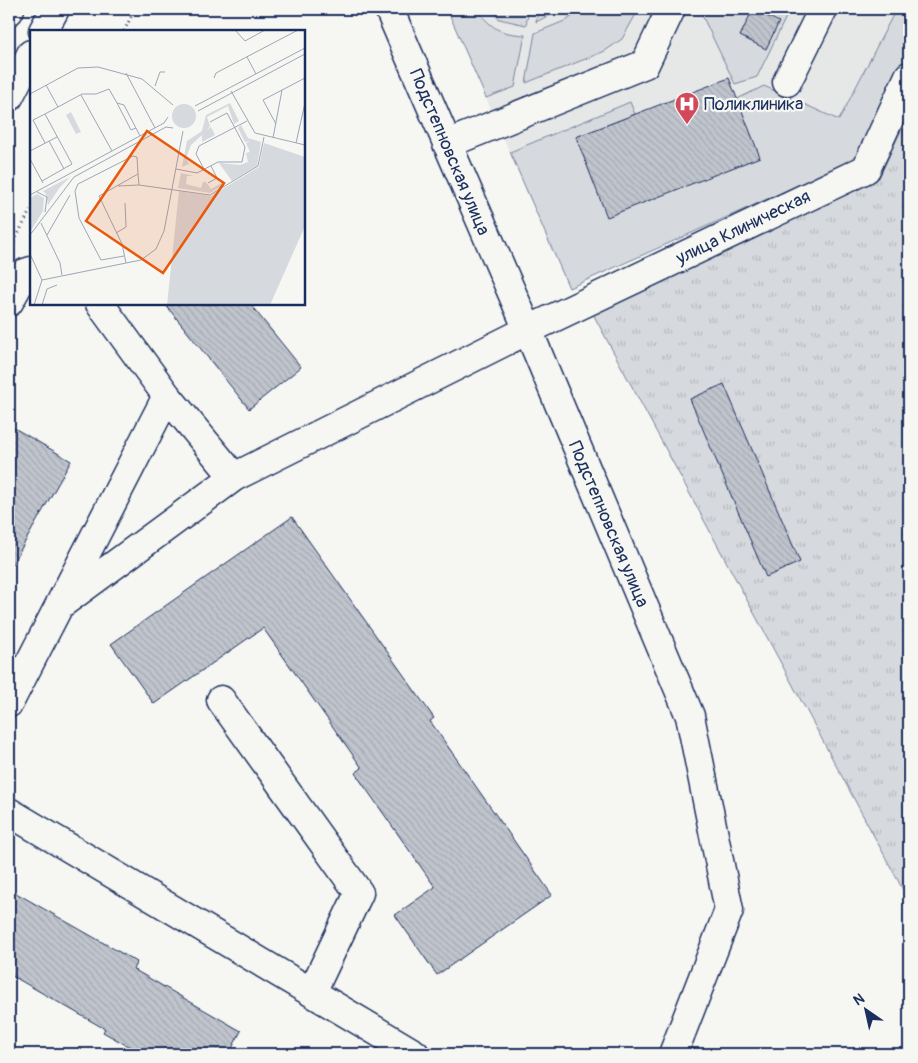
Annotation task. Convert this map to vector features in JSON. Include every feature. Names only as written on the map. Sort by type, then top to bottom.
[{"type":"street","points":[[44,30],[55,9]]},
{"type":"street","name":"Подстепновская улица","points":[[388,9],[528,330],[690,716],[729,910],[673,1054]]},
{"type":"street","points":[[447,144],[645,64],[671,9]]},
{"type":"street","points":[[786,82],[824,9]]},
{"type":"street","points":[[9,97],[30,56]]},
{"type":"street","name":"улица Клиническая","points":[[59,606],[234,478],[528,330],[866,169],[909,76]]},
{"type":"street","points":[[9,302],[25,273],[30,271]]},
{"type":"street","points":[[101,305],[168,396],[234,478]]},
{"type":"street","points":[[9,703],[168,396]]},
{"type":"street","points":[[222,700],[359,893],[312,992]]},
{"type":"street","points":[[9,812],[415,1054]]},
{"type":"path","points":[[124,30],[135,9]]},
{"type":"path","points":[[13,243],[30,211]]},
{"type":"shaded area","name":"Поликлиника","points":[[447,9],[909,9],[909,55],[861,157],[569,288]]},
{"type":"green space","points":[[447,9],[477,9],[497,29],[525,35],[515,87],[486,98]]},
{"type":"green space","points":[[490,9],[529,9],[526,25],[499,19]]},
{"type":"green space","points":[[538,9],[562,9],[536,22]]},
{"type":"green space","points":[[583,9],[639,9],[622,39],[605,51],[526,83],[535,33],[567,20]]},
{"type":"green space","points":[[699,9],[790,9],[757,77],[735,84]]},
{"type":"green space","points":[[896,9],[909,9],[909,55],[861,157],[569,288],[510,152],[630,102],[635,114],[576,137],[608,216],[759,157],[737,99],[764,86],[839,120]]},
{"type":"green space","points":[[909,113],[909,901],[593,314],[879,178]]},
{"type":"building","points":[[753,9],[779,22],[766,49],[740,36]]},
{"type":"building","points":[[729,78],[760,157],[607,217],[576,137]]},
{"type":"building","points":[[166,305],[251,305],[301,367],[249,409]]},
{"type":"building","points":[[724,384],[800,562],[766,577],[690,399]]},
{"type":"building","points":[[9,425],[71,461],[9,570]]},
{"type":"building","points":[[292,517],[434,718],[430,721],[552,895],[437,975],[395,915],[435,887],[355,773],[362,768],[263,628],[154,704],[111,644]]},
{"type":"building","points":[[9,889],[137,962],[133,969],[241,1031],[229,1054],[142,1054],[103,1032],[105,1029],[9,974]]},
{"type":"place","name":"Поликлиника","points":[[687,125]]}]
